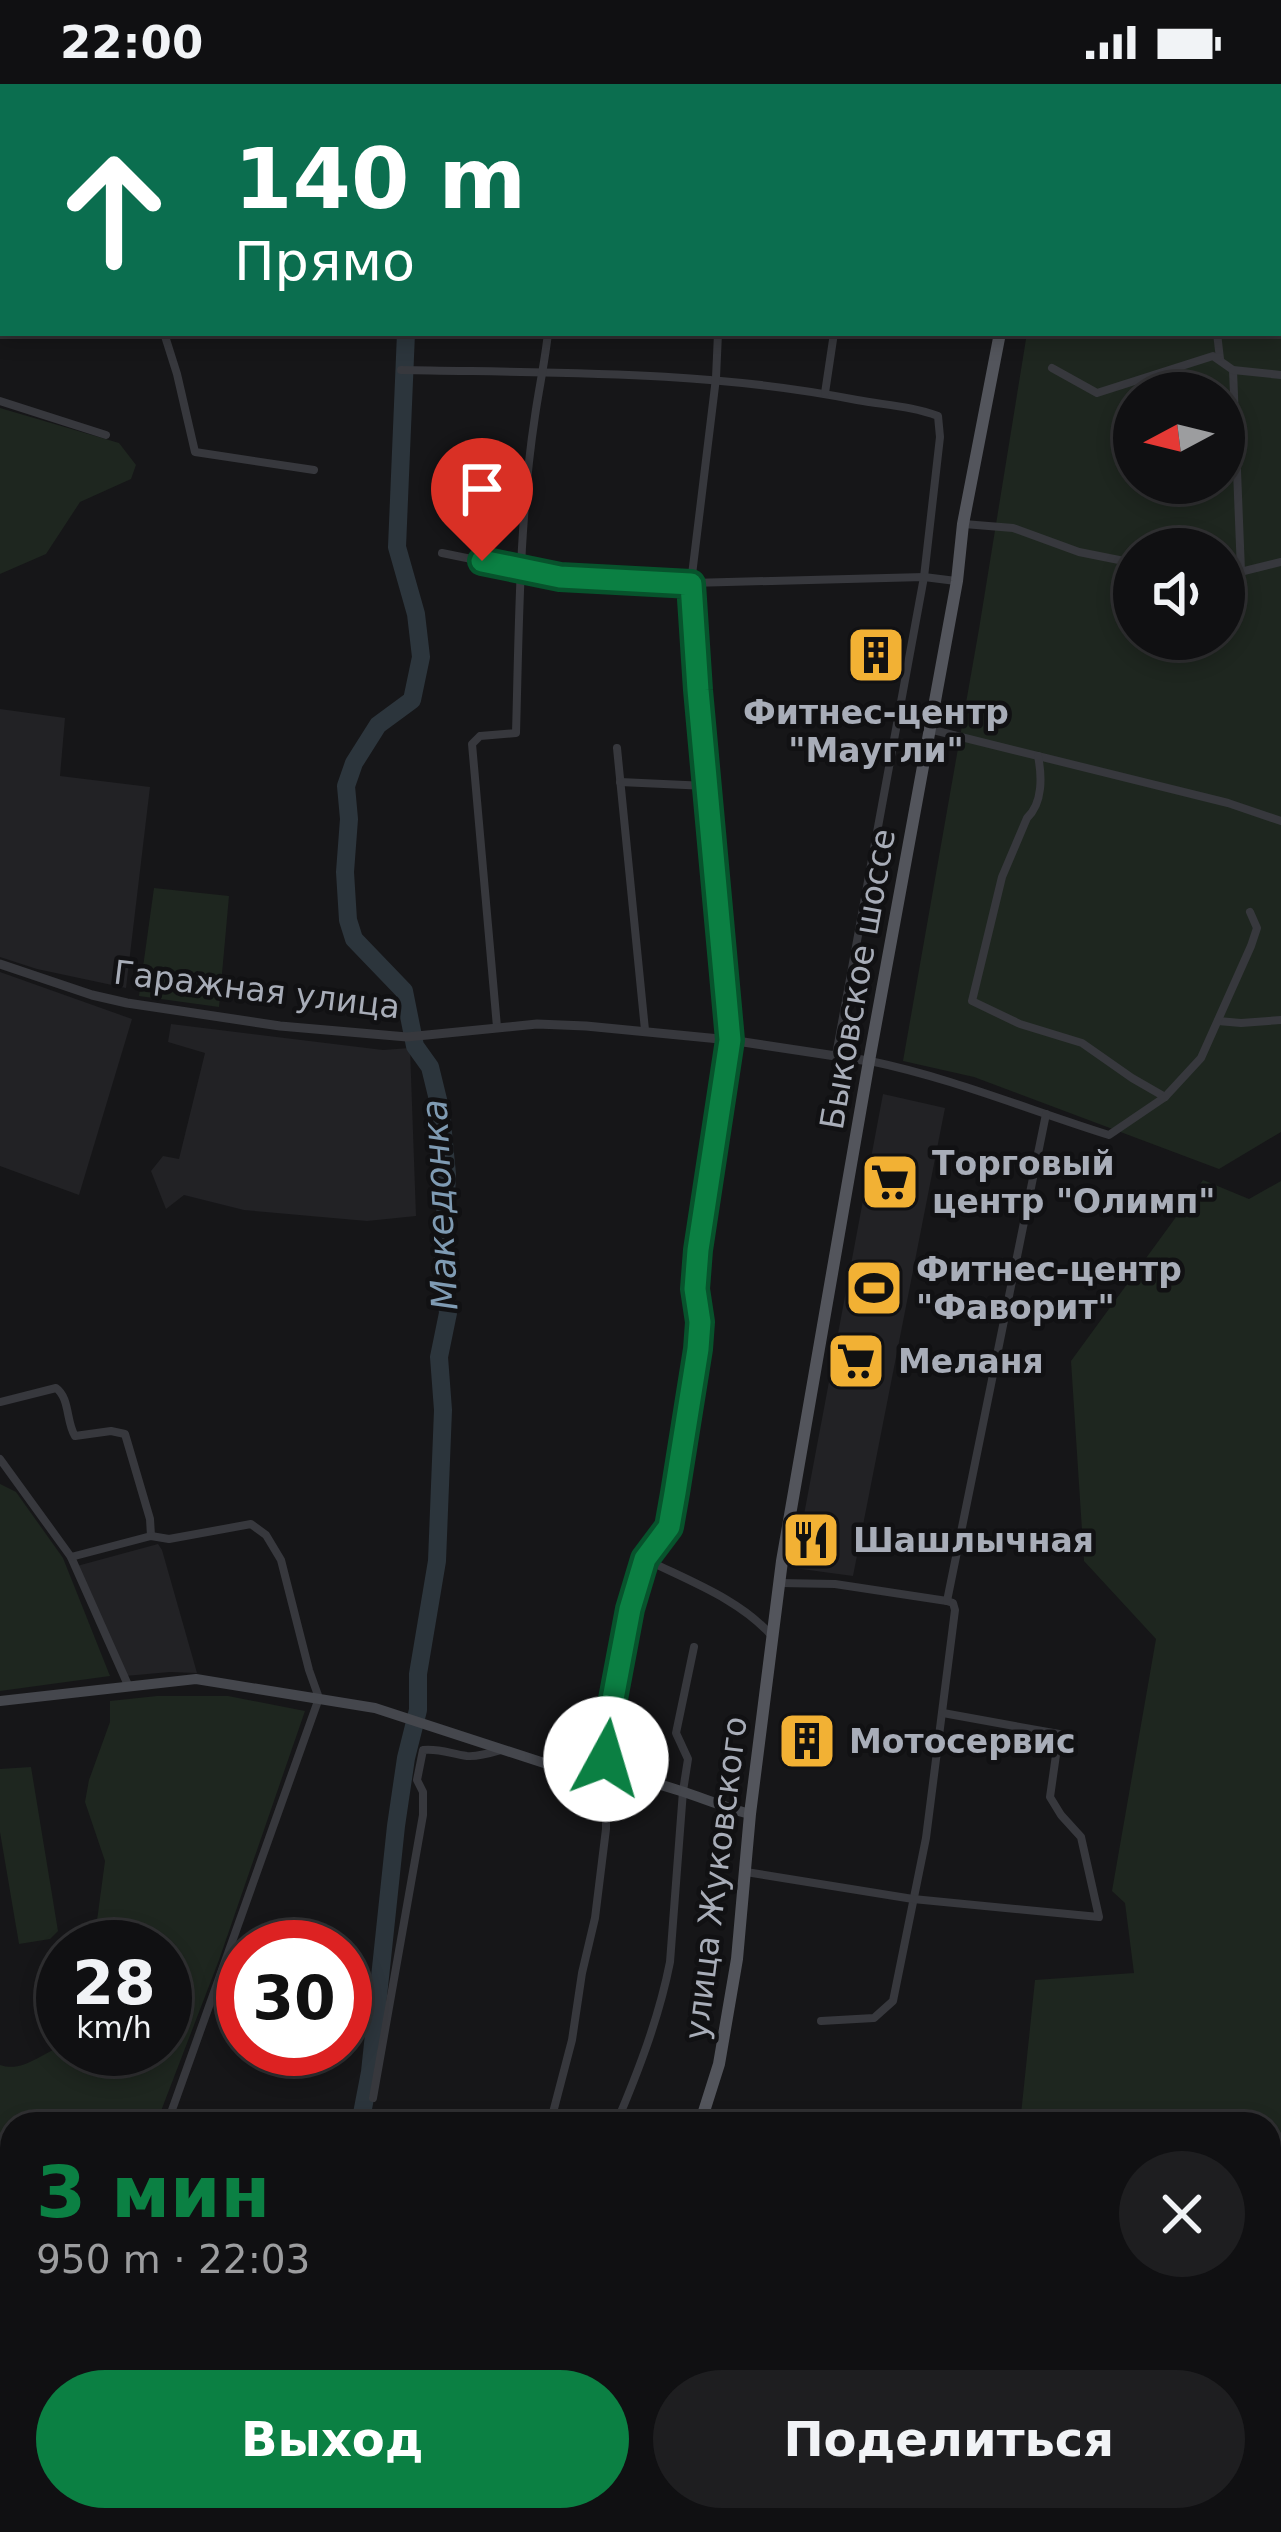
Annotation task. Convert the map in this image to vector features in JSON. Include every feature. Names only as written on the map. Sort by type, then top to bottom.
[{"type":"main road","name":"Быковское шоссе","points":[[772,1636],[868,1060],[999,336]]},
{"type":"main road","name":"улица Жуковского","points":[[704,2112],[719,2064],[737,1959],[772,1636]]},
{"type":"main road","points":[[0,1701],[196,1679],[375,1708],[605,1780],[635,1779],[750,1814]]},
{"type":"street","points":[[165,336],[195,452],[314,470]]},
{"type":"street","points":[[497,1027],[472,745],[480,736],[516,734],[521,570],[535,415],[548,336]]},
{"type":"street","points":[[553,2112],[572,2040],[598,1897],[613,1699],[630,1609],[645,1559],[669,1527],[675,1493],[698,1349],[698,1250],[730,1040],[691,584],[718,336]]},
{"type":"street","points":[[825,393],[834,336]]},
{"type":"street","points":[[1217,336],[1220,361]]},
{"type":"street","points":[[1052,368],[1097,393],[1213,356],[1233,370],[1281,375]]},
{"type":"street","points":[[400,370],[716,378],[825,393],[938,416],[940,437],[923,577],[836,1055]]},
{"type":"street","points":[[1233,370],[1239,528]]},
{"type":"street","points":[[0,401],[106,435]]},
{"type":"street","points":[[963,524],[1013,528],[1113,559]]},
{"type":"street","points":[[442,553],[560,577],[691,584],[923,577],[957,581]]},
{"type":"street","points":[[1245,571],[1281,562]]},
{"type":"street","points":[[928,729],[1228,803],[1281,821]]},
{"type":"street","points":[[616,748],[645,1030]]},
{"type":"street","points":[[1038,756],[1042,776],[1034,812],[1027,818],[1002,878],[972,1001],[1020,1024],[1082,1043],[1165,1097]]},
{"type":"street","points":[[620,782],[707,785]]},
{"type":"street","points":[[868,1060],[969,1086],[1109,1135],[1165,1097],[1201,1058],[1251,946],[1257,928],[1250,912]]},
{"type":"street","name":"Гаражная улица","points":[[0,964],[128,1003],[280,1026],[413,1037],[537,1024],[645,1030],[868,1060]]},
{"type":"street","points":[[1218,1021],[1281,1020]]},
{"type":"street","points":[[947,1601],[1046,1114]]},
{"type":"street","points":[[0,1402],[56,1388],[63,1393],[75,1436],[124,1434],[151,1536]]},
{"type":"street","points":[[0,1459],[71,1557],[128,1685]]},
{"type":"street","points":[[71,1557],[151,1536],[169,1539],[250,1524],[266,1534],[280,1560],[319,1698],[171,2112]]},
{"type":"street","points":[[645,1559],[731,1602],[772,1636]]},
{"type":"street","points":[[779,1583],[835,1583],[947,1601],[955,1610],[926,1838],[893,2001],[874,2018],[820,2021]]},
{"type":"street","points":[[621,2112],[667,1976],[688,1759],[676,1733],[694,1648]]},
{"type":"street","points":[[746,1872],[913,1899],[1099,1917],[1081,1837],[1050,1797],[1059,1734],[943,1712]]},
{"type":"street","points":[[374,2098],[423,1814],[423,1792],[417,1780],[423,1750],[467,1756],[502,1749]]},
{"type":"shaded area","points":[[1027,336],[1281,336],[1281,1132],[1219,1169],[974,1077],[903,1061]]},
{"type":"shaded area","points":[[0,408],[119,443],[136,465],[131,479],[80,502],[46,554],[0,574]]},
{"type":"shaded area","points":[[0,709],[65,718],[60,776],[150,787],[126,988],[0,957]]},
{"type":"shaded area","points":[[154,888],[229,896],[219,1007],[139,996]]},
{"type":"shaded area","points":[[0,972],[132,1019],[79,1195],[0,1166]]},
{"type":"shaded area","points":[[171,1024],[383,1050],[410,1048],[416,1216],[367,1221],[244,1210],[184,1195],[166,1209],[151,1171],[163,1156],[179,1159],[205,1053],[168,1042]]},
{"type":"shaded area","points":[[883,1094],[945,1108],[853,1576],[794,1568]]},
{"type":"shaded area","points":[[1203,1180],[1249,1199],[1281,1181],[1281,2112],[1021,2112],[1035,1980],[1134,1973],[1125,1903],[1112,1891],[1156,1639],[1084,1561],[1071,1361]]},
{"type":"shaded area","points":[[0,1484],[16,1492],[63,1558],[110,1676],[0,1691]]},
{"type":"shaded area","points":[[158,1544],[197,1673],[125,1676],[77,1566]]},
{"type":"shaded area","points":[[228,1696],[305,1711],[233,1920],[216,1920],[216,1968],[192,2030],[192,1920],[97,1920],[105,1861],[85,1802],[110,1722],[110,1701]]},
{"type":"shaded area","points":[[31,1767],[56,1920],[36,1920],[36,1941],[19,1944],[0,1832],[0,1769]]},
{"type":"shaded area","points":[[36,2058],[36,2076],[174,2076],[161,2112],[0,2112],[0,2065]]},
{"type":"waterway","name":"Македонка","points":[[362,2112],[396,1826],[418,1710],[418,1674],[437,1561],[443,1410],[439,1357],[448,1313],[443,1263],[447,1174],[441,1112],[430,1067],[415,1046],[404,991],[354,939],[345,872],[346,786],[354,763],[378,725],[412,700],[421,657],[416,614],[397,547],[406,336]]},
{"type":"place","name":"Фитнес-центр \"Маугли\"","points":[[876,655]]},
{"type":"place","name":"Торговый центр \"Олимп\"","points":[[890,1182]]},
{"type":"place","name":"Фитнес-центр \"Фаворит\"","points":[[874,1288]]},
{"type":"place","name":"Меланя","points":[[856,1361]]},
{"type":"place","name":"Шашлычная","points":[[811,1540]]},
{"type":"place","name":"Мотосервис","points":[[807,1741]]},
{"type":"route","points":[[482,561],[560,577],[691,584],[730,1040],[698,1250],[698,1349],[675,1493],[669,1527],[645,1559],[630,1609],[606,1759]]}]
